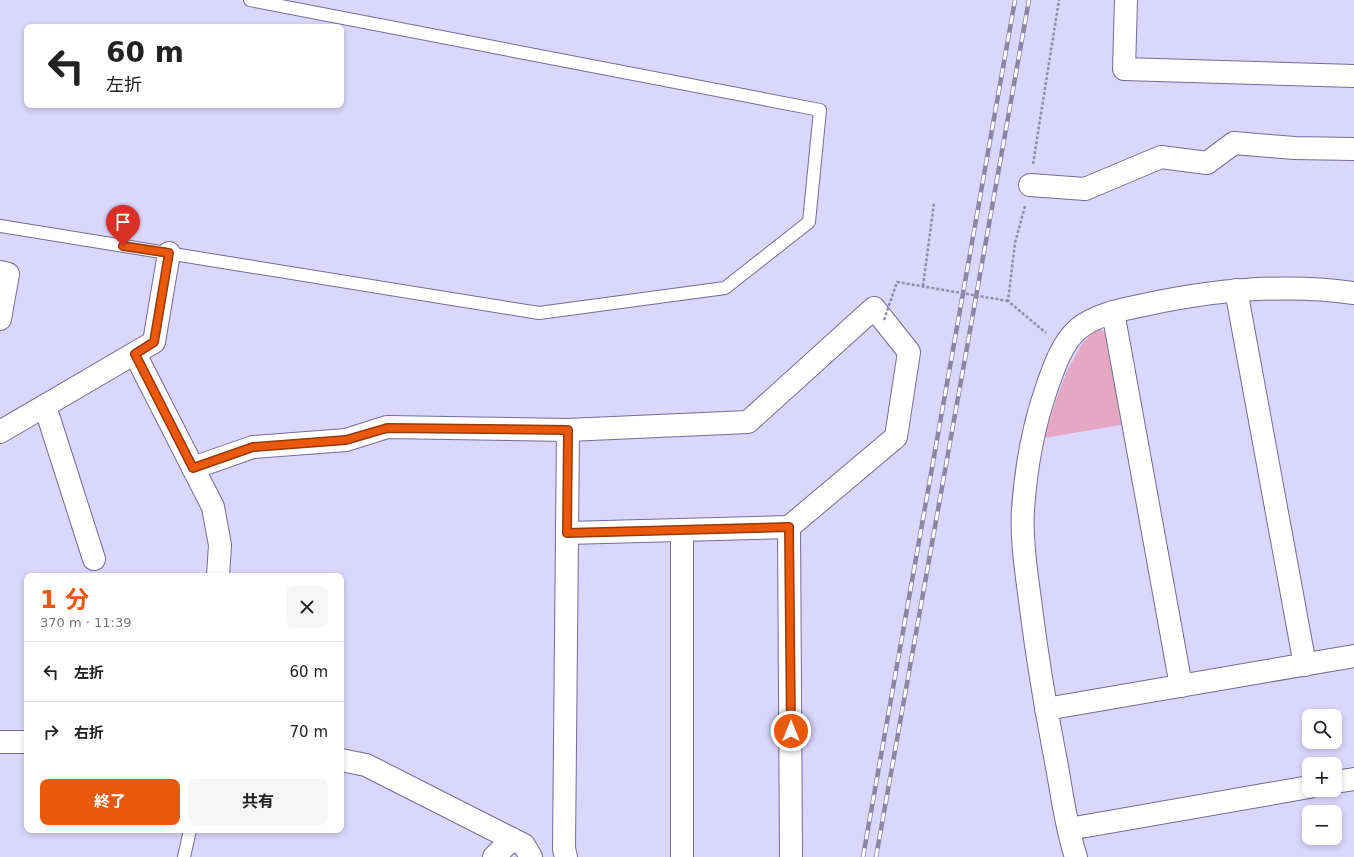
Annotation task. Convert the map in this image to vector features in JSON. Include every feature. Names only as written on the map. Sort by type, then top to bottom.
[{"type":"street","points":[[1126,0],[1124,69],[1354,76]]},
{"type":"street","points":[[1030,185],[1085,189],[1161,157],[1207,162],[1234,143],[1294,148],[1354,149]]},
{"type":"street","points":[[0,432],[154,342],[169,253]]},
{"type":"street","points":[[0,272],[8,274],[0,319]]},
{"type":"street","points":[[1076,857],[1069,829],[1046,709],[1027,576],[1023,511],[1026,473],[1032,437],[1052,371],[1064,347],[1077,330],[1094,319],[1113,312],[1200,294],[1236,290],[1321,289],[1354,293]]},
{"type":"street","points":[[1236,290],[1305,665]]},
{"type":"street","points":[[193,468],[253,447],[346,440],[387,428],[568,430],[748,422],[874,308],[909,352],[896,437],[789,527],[567,533]]},
{"type":"street","points":[[1113,312],[1181,686]]},
{"type":"street","points":[[135,354],[213,507],[220,545],[218,573]]},
{"type":"street","points":[[45,406],[94,559]]},
{"type":"street","points":[[566,857],[564,849],[568,430]]},
{"type":"street","points":[[789,527],[791,857]]},
{"type":"street","points":[[682,530],[682,857]]},
{"type":"street","points":[[1046,709],[1354,656]]},
{"type":"street","points":[[0,742],[24,742]]},
{"type":"street","points":[[344,761],[366,765],[524,845],[531,857]]},
{"type":"street","points":[[1342,781],[1354,779]]},
{"type":"street","points":[[1069,829],[1302,788]]},
{"type":"street","points":[[494,857],[512,839]]},
{"type":"lane","points":[[0,226],[539,313],[725,288],[810,222],[820,110],[250,0]]},
{"type":"lane","points":[[184,857],[189,833]]},
{"type":"path","points":[[1008,301],[1016,243],[1030,185],[1059,0]]},
{"type":"path","points":[[923,286],[934,203]]},
{"type":"path","points":[[884,320],[897,282],[1008,301],[1064,347]]},
{"type":"shaded area","points":[[1098,327],[1108,335],[1126,424],[1044,438],[1068,369],[1082,344]]},
{"type":"railway","points":[[863,857],[1015,0]]},
{"type":"railway","points":[[876,857],[1029,0]]},
{"type":"route","points":[[123,246],[169,253],[154,342],[135,354],[193,468],[253,447],[346,440],[387,428],[568,430],[567,533],[789,527],[791,731]]}]
